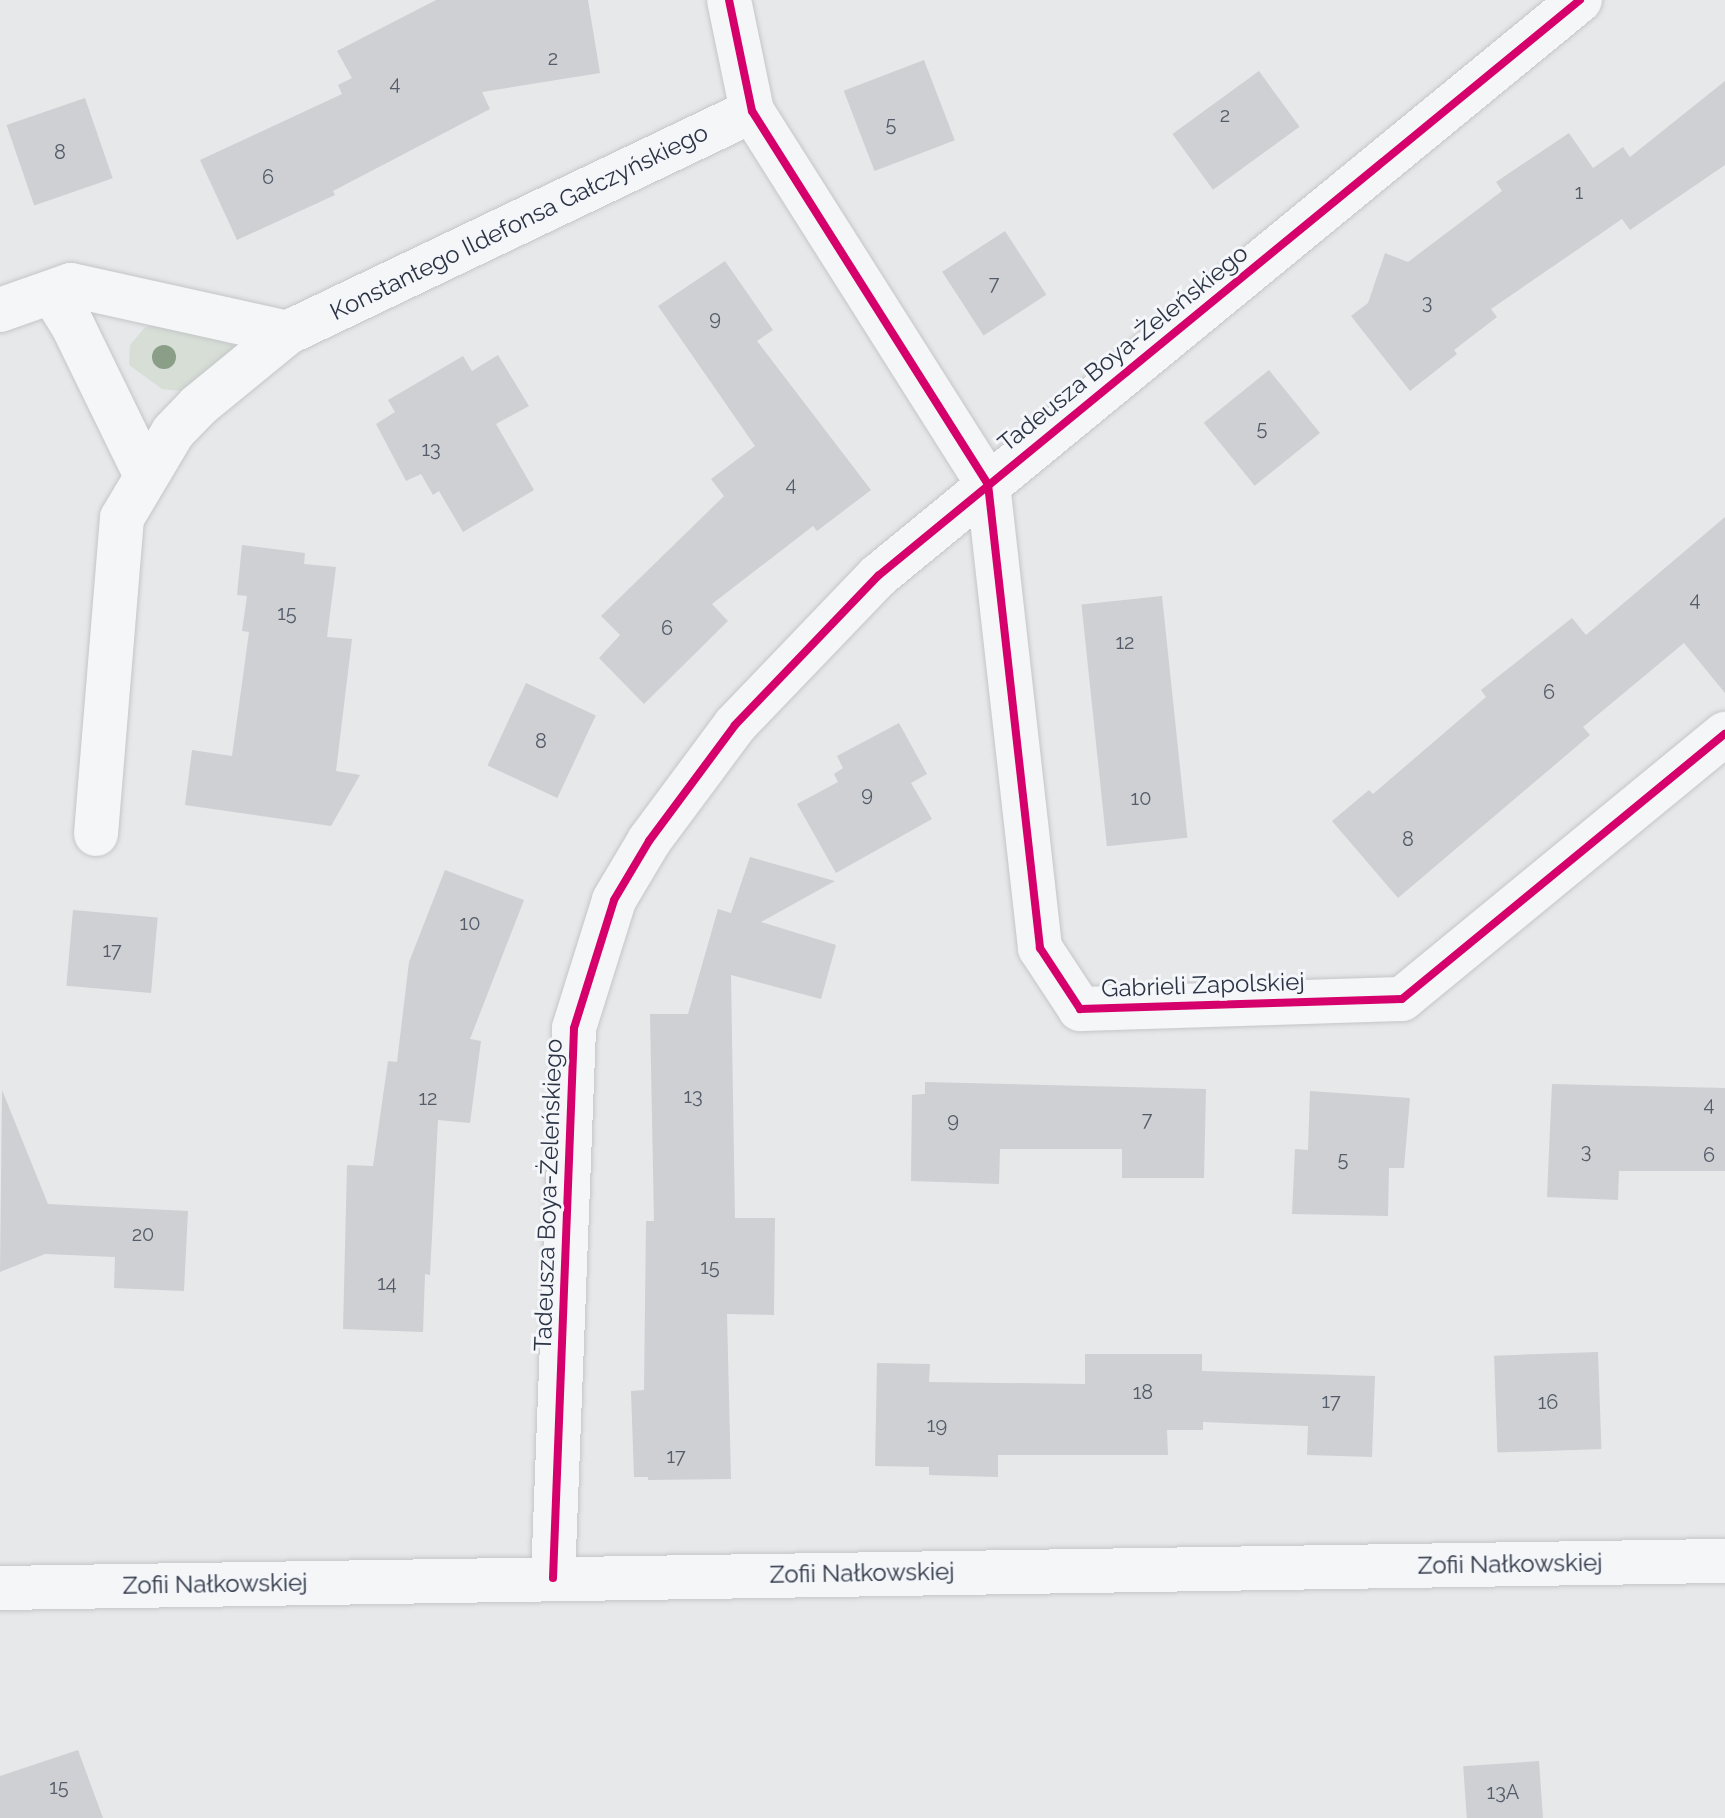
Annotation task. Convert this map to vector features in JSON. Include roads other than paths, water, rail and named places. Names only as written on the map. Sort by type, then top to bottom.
[{"type":"street","points":[[729,0],[752,111],[988,484]]},
{"type":"street","name":"Tadeusza Boya-Żeleńskiego","points":[[553,1578],[574,1028],[614,900],[649,841],[735,725],[878,576],[1580,0]]},
{"type":"street","name":"Konstantego Ildefonsa Gałczyńskiego","points":[[96,834],[122,518],[164,444],[199,405],[287,333],[752,111]]},
{"type":"street","points":[[0,310],[53,294],[71,285],[287,333]]},
{"type":"street","points":[[53,294],[72,324],[146,476]]},
{"type":"street","name":"Gabrieli Zapolskiej","points":[[988,484],[1040,948],[1080,1009],[1402,999],[1725,734]]},
{"type":"street","name":"Zofii Nałkowskiej","points":[[0,1588],[1725,1561]]}]
